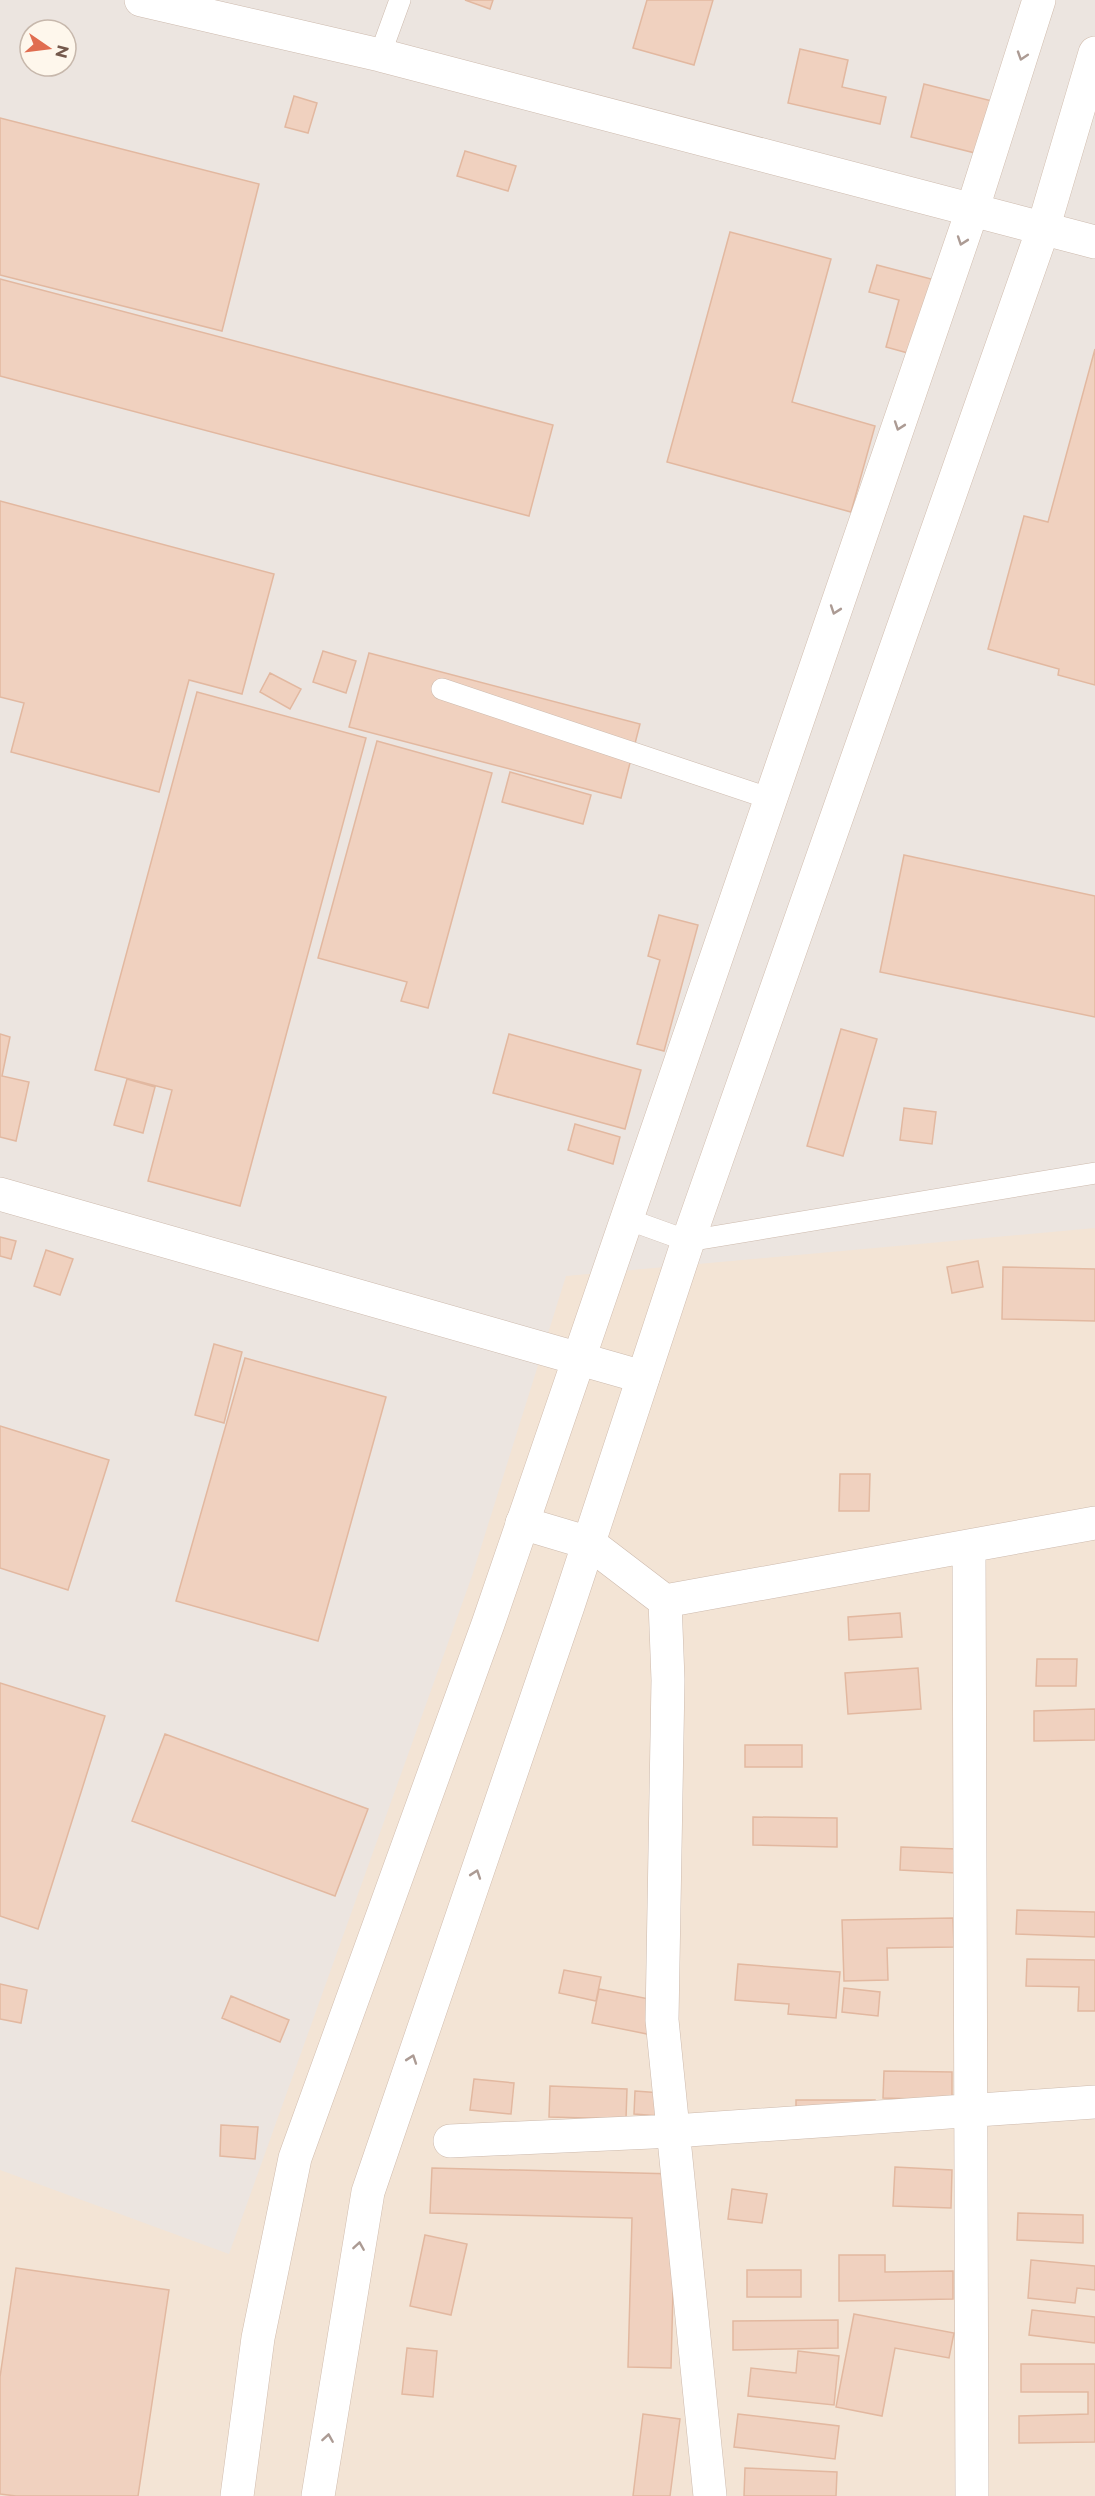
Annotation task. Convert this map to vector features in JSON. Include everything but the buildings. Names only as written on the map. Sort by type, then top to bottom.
[{"type":"main road","points":[[141,0],[380,55],[1095,242]]},
{"type":"main road","points":[[237,2496],[258,2338],[296,2158],[522,1523],[627,1220],[972,211],[1039,0]]},
{"type":"main road","points":[[318,2496],[368,2192],[589,1543],[688,1241],[1043,229],[1095,53]]},
{"type":"main road","points":[[0,1194],[643,1377]]},
{"type":"main road","points":[[522,1523],[589,1543],[665,1601],[1095,1523]]},
{"type":"main road","points":[[969,1546],[972,2496]]},
{"type":"main road","points":[[665,1601],[668,1680],[662,2020],[710,2496]]},
{"type":"main road","points":[[450,2140],[674,2131],[1095,2102]]},
{"type":"lane","points":[[380,55],[400,0]]},
{"type":"lane","points":[[442,689],[771,799]]},
{"type":"lane","points":[[627,1220],[688,1241],[1095,1173]]},
{"type":"shaded area","points":[[0,0],[1095,0],[1095,2496],[0,2496]]},
{"type":"shaded area","points":[[0,0],[1095,0],[1095,1228],[566,1276],[472,1576],[229,2254],[0,2170]]}]
